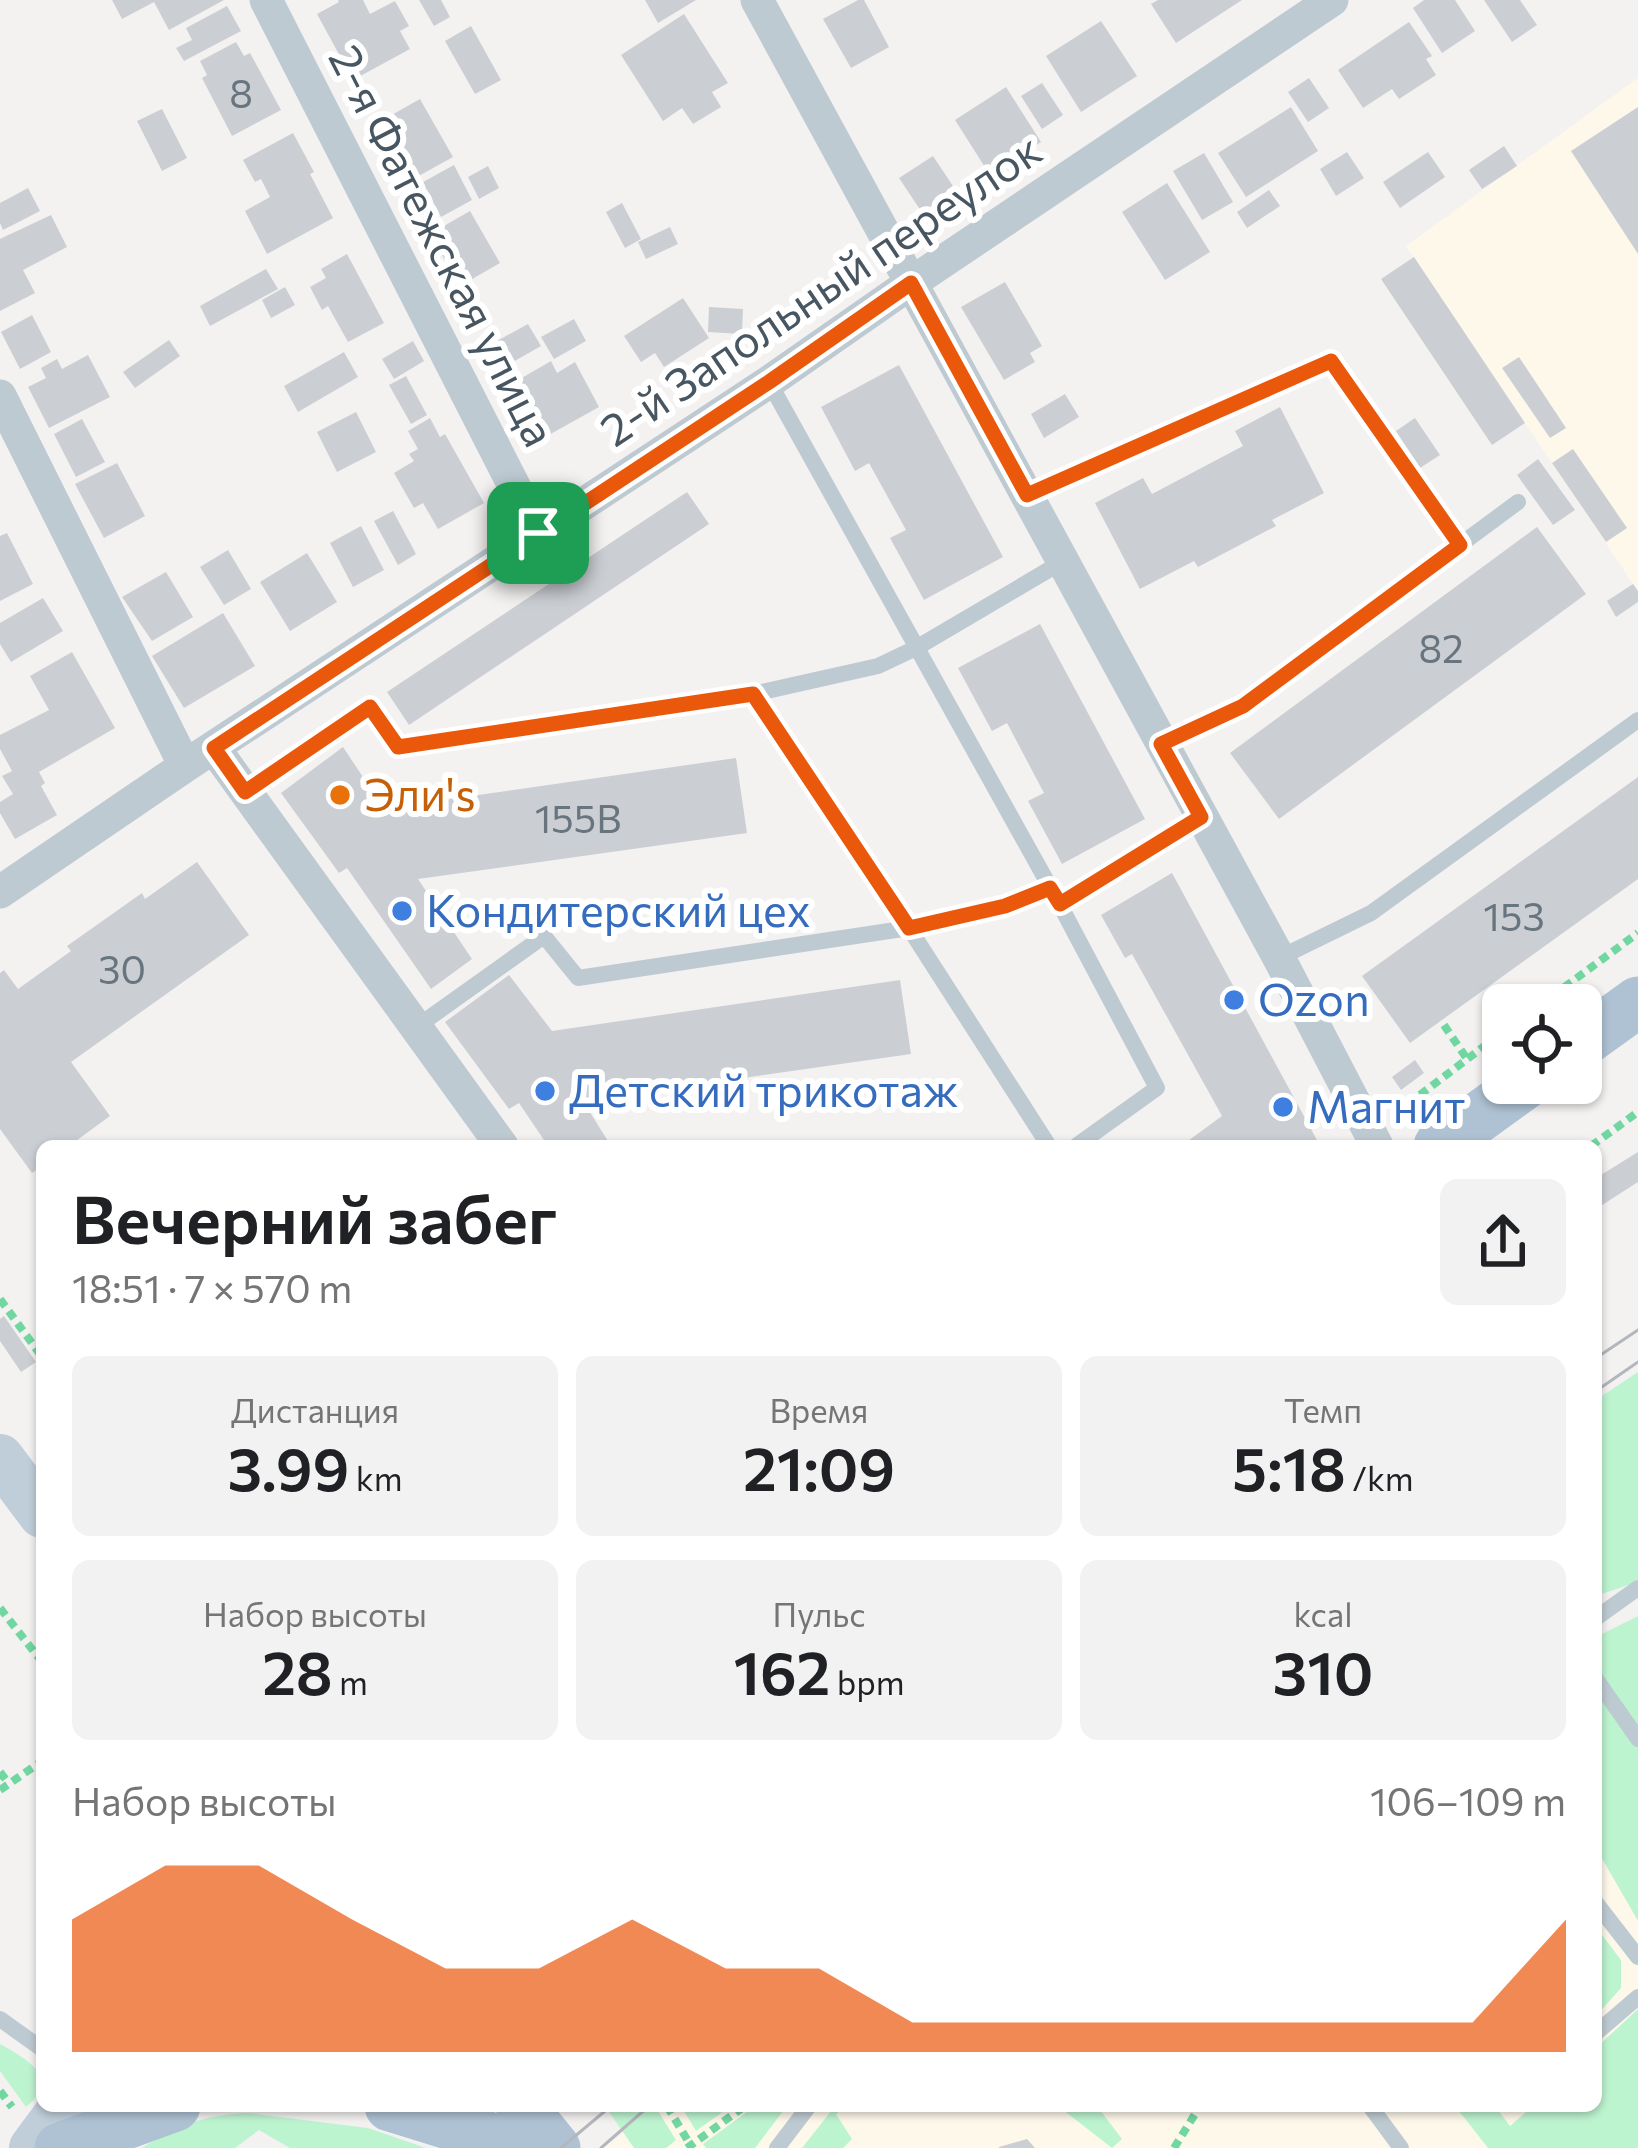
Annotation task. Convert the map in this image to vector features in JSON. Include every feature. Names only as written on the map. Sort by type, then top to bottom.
[{"type":"main road","points":[[1602,1028],[1638,1002]]},
{"type":"main road","points":[[1446,1140],[1497,1104]]},
{"type":"main road","points":[[0,1457],[36,1506]]},
{"type":"main road","points":[[33,2148],[60,2112]]},
{"type":"main road","points":[[45,2148],[96,2112]]},
{"type":"main road","points":[[60,2148],[159,2112]]},
{"type":"main road","points":[[410,2112],[482,2134],[508,2148]]},
{"type":"main road","points":[[526,2112],[555,2148]]},
{"type":"main road","points":[[562,2112],[574,2148]]},
{"type":"street","name":"2-я Фатежская улица","points":[[266,0],[538,533]]},
{"type":"street","points":[[757,0],[1280,958],[1374,1140]]},
{"type":"street","name":"2-й Запольный переулок","points":[[0,892],[769,382],[1332,0]]},
{"type":"street","points":[[0,396],[199,757],[245,792],[498,1140]]},
{"type":"lane","points":[[1027,495],[1331,361],[1460,545]]},
{"type":"lane","points":[[769,382],[1157,1088],[1084,1140]]},
{"type":"lane","points":[[1161,744],[1243,706],[1518,502]]},
{"type":"lane","points":[[245,792],[370,707],[398,747],[753,694],[878,666],[1062,562]]},
{"type":"lane","points":[[753,694],[1045,1140]]},
{"type":"lane","points":[[1280,958],[1371,914],[1638,720]]},
{"type":"lane","points":[[416,1028],[544,936],[578,977],[909,928],[1055,896],[1201,817]]},
{"type":"lane","points":[[1602,1614],[1638,1588]]},
{"type":"lane","points":[[1602,1688],[1638,1739]]},
{"type":"lane","points":[[1602,1911],[1638,1957]]},
{"type":"lane","points":[[1602,2028],[1638,1997]]},
{"type":"lane","points":[[0,2019],[36,2045]]},
{"type":"lane","points":[[777,2148],[804,2112]]},
{"type":"lane","points":[[1374,2112],[1400,2148]]},
{"type":"path","points":[[1569,984],[1638,933]]},
{"type":"path","points":[[1444,1025],[1467,1059]]},
{"type":"path","points":[[1374,1140],[1482,1048]]},
{"type":"path","points":[[1599,1140],[1638,1112]]},
{"type":"path","points":[[0,1299],[36,1349]]},
{"type":"path","points":[[0,1608],[36,1654]]},
{"type":"path","points":[[0,1772],[4,1787],[36,1765]]},
{"type":"path","points":[[670,2112],[690,2147],[737,2112]]},
{"type":"path","points":[[1174,2148],[1196,2112]]},
{"type":"shaded area","points":[[1638,78],[1638,591],[1406,246]]},
{"type":"shaded area","points":[[1602,1714],[1638,1770],[1638,2042],[1602,2074]]},
{"type":"shaded area","points":[[651,2112],[1558,2112],[1516,2148],[603,2148]]},
{"type":"green space","points":[[1638,1372],[1638,1579],[1602,1594],[1602,1396]]},
{"type":"green space","points":[[1638,1616],[1638,1921],[1602,1858],[1602,1634]]},
{"type":"green space","points":[[1602,1935],[1621,1960],[1621,1988],[1602,2009]]},
{"type":"green space","points":[[1638,2009],[1638,2148],[1488,2148],[1460,2112],[1500,2112],[1510,2126],[1526,2112],[1602,2112],[1602,2042]]},
{"type":"green space","points":[[0,2044],[36,2069],[36,2097],[26,2107],[0,2071]]},
{"type":"green space","points":[[609,2112],[659,2112],[676,2140],[666,2148],[634,2148]]},
{"type":"green space","points":[[685,2112],[723,2112],[696,2131]]},
{"type":"green space","points":[[747,2112],[782,2112],[755,2148],[706,2148],[703,2144]]},
{"type":"green space","points":[[830,2112],[838,2112],[852,2139],[843,2148],[802,2148]]},
{"type":"green space","points":[[1066,2112],[1102,2112],[1122,2139],[1112,2148]]},
{"type":"green space","points":[[247,2113],[368,2128],[426,2148],[290,2148],[259,2130],[235,2148],[142,2148],[192,2123]]},
{"type":"building","points":[[112,0],[224,0],[169,30],[154,2],[122,19]]},
{"type":"building","points":[[338,0],[363,0],[370,14],[395,1],[409,26],[400,31],[410,49],[353,80],[317,14]]},
{"type":"building","points":[[419,0],[441,0],[450,17],[434,26]]},
{"type":"building","points":[[645,0],[696,0],[658,23]]},
{"type":"building","points":[[864,0],[889,47],[851,68],[823,19]]},
{"type":"building","points":[[1158,0],[1242,0],[1176,43],[1151,4]]},
{"type":"building","points":[[1424,0],[1455,0],[1475,31],[1442,53],[1413,8]]},
{"type":"building","points":[[1484,0],[1520,0],[1537,25],[1512,42]]},
{"type":"building","points":[[227,6],[241,31],[184,61],[176,48],[192,40],[186,28]]},
{"type":"building","points":[[684,14],[728,83],[712,92],[721,107],[693,124],[682,108],[663,121],[621,55]]},
{"type":"building","points":[[1101,21],[1137,76],[1081,112],[1046,56]]},
{"type":"building","points":[[1409,22],[1432,56],[1426,59],[1436,75],[1399,99],[1392,89],[1363,108],[1338,70]]},
{"type":"building","points":[[471,26],[501,80],[475,94],[445,41]]},
{"type":"building","points":[[236,42],[244,56],[250,53],[281,110],[232,136],[202,78],[207,75],[200,61]]},
{"type":"building","points":[[1309,78],[1329,108],[1308,122],[1288,92]]},
{"type":"building","points":[[1042,83],[1063,115],[1042,129],[1021,96]]},
{"type":"building","points":[[1006,87],[1041,142],[990,175],[955,120]]},
{"type":"building","points":[[420,99],[453,157],[406,183],[374,125]]},
{"type":"building","points":[[1291,107],[1318,151],[1246,197],[1218,153]]},
{"type":"building","points":[[1638,107],[1638,254],[1571,151]]},
{"type":"building","points":[[162,109],[187,158],[162,171],[137,121]]},
{"type":"building","points":[[293,133],[333,218],[267,254],[245,211],[270,197],[243,160]]},
{"type":"building","points":[[1504,146],[1517,166],[1482,189],[1469,170]]},
{"type":"building","points":[[1347,152],[1364,178],[1336,196],[1320,169]]},
{"type":"building","points":[[1428,152],[1445,177],[1400,208],[1383,182]]},
{"type":"building","points":[[1204,153],[1233,202],[1202,220],[1173,171]]},
{"type":"building","points":[[933,156],[959,195],[925,217],[899,178]]},
{"type":"building","points":[[454,165],[472,200],[441,217],[423,182]]},
{"type":"building","points":[[488,166],[499,188],[479,199],[468,177]]},
{"type":"building","points":[[1167,183],[1210,252],[1165,280],[1122,212]]},
{"type":"building","points":[[28,188],[40,211],[3,230],[0,203]]},
{"type":"building","points":[[1269,190],[1280,206],[1247,228],[1237,212]]},
{"type":"building","points":[[622,203],[641,239],[625,248],[606,212]]},
{"type":"building","points":[[470,211],[500,263],[460,286],[430,234]]},
{"type":"building","points":[[51,215],[67,247],[23,270],[35,293],[0,311],[0,239]]},
{"type":"building","points":[[670,227],[678,244],[646,259],[638,242]]},
{"type":"building","points":[[347,254],[384,323],[348,342],[328,306],[322,310],[310,287],[326,278],[321,269]]},
{"type":"building","points":[[1414,257],[1525,423],[1492,445],[1381,279]]},
{"type":"building","points":[[266,269],[278,289],[210,326],[200,306]]},
{"type":"building","points":[[1005,282],[1042,346],[1030,353],[1035,362],[1004,380],[961,307]]},
{"type":"building","points":[[285,287],[295,305],[271,318],[262,300]]},
{"type":"building","points":[[683,298],[709,338],[664,367],[655,353],[641,362],[624,336]]},
{"type":"building","points":[[709,307],[743,309],[742,334],[708,332]]},
{"type":"building","points":[[32,315],[51,352],[20,369],[1,332]]},
{"type":"building","points":[[574,319],[586,341],[554,359],[541,337]]},
{"type":"building","points":[[528,324],[541,346],[499,370],[486,347]]},
{"type":"building","points":[[169,340],[180,356],[135,388],[123,372]]},
{"type":"building","points":[[413,341],[424,361],[394,379],[382,359]]},
{"type":"building","points":[[344,352],[358,377],[298,412],[284,386]]},
{"type":"building","points":[[88,355],[110,397],[49,428],[28,387],[46,378],[41,368],[57,359],[62,369]]},
{"type":"building","points":[[1519,357],[1566,428],[1550,438],[1502,368]]},
{"type":"building","points":[[551,361],[557,373],[575,362],[599,407],[538,441],[508,386]]},
{"type":"building","points":[[899,365],[1003,557],[924,600],[890,538],[906,530],[869,463],[855,471],[821,407]]},
{"type":"building","points":[[406,376],[427,415],[411,424],[389,385]]},
{"type":"building","points":[[1065,394],[1079,417],[1044,438],[1031,414]]},
{"type":"building","points":[[1280,407],[1324,493],[1272,520],[1276,526],[1198,567],[1194,561],[1140,589],[1095,503],[1143,478],[1152,494],[1243,446],[1235,431]]},
{"type":"building","points":[[356,412],[376,452],[337,472],[317,432]]},
{"type":"building","points":[[430,418],[440,437],[445,434],[484,503],[438,529],[423,503],[414,508],[394,473],[414,461],[409,454],[418,449],[408,431]]},
{"type":"building","points":[[1415,418],[1440,455],[1420,468],[1396,431]]},
{"type":"building","points":[[82,419],[105,462],[76,477],[54,434]]},
{"type":"building","points":[[1573,449],[1627,528],[1606,542],[1552,463]]},
{"type":"building","points":[[1538,459],[1575,510],[1553,525],[1517,475]]},
{"type":"building","points":[[117,463],[145,516],[104,538],[75,484]]},
{"type":"building","points":[[687,492],[709,524],[409,725],[387,692]]},
{"type":"building","points":[[393,511],[416,554],[398,565],[374,521]]},
{"type":"building","points":[[361,526],[384,570],[353,587],[330,543]]},
{"type":"building","points":[[1537,527],[1586,594],[1279,819],[1230,753]]},
{"type":"building","points":[[7,533],[33,584],[0,601],[0,536]]},
{"type":"building","points":[[228,550],[251,589],[224,605],[200,567]]},
{"type":"building","points":[[307,553],[337,602],[290,631],[260,582]]},
{"type":"building","points":[[166,572],[193,617],[152,641],[122,597]]},
{"type":"building","points":[[1633,584],[1638,602],[1616,617],[1607,601]]},
{"type":"building","points":[[43,598],[63,631],[11,662],[0,644],[0,623]]},
{"type":"building","points":[[223,613],[255,666],[184,708],[152,656]]},
{"type":"building","points":[[1040,624],[1145,819],[1062,864],[1028,801],[1044,793],[1007,723],[992,731],[958,668]]},
{"type":"building","points":[[72,652],[115,728],[39,772],[57,815],[15,839],[0,813],[0,802],[13,794],[2,776],[12,771],[0,749],[0,735],[49,710],[30,676]]},
{"type":"building","points":[[343,747],[379,801],[407,797],[408,805],[736,758],[747,833],[418,879],[472,959],[431,989],[347,868],[339,873],[281,793]]},
{"type":"building","points":[[1638,777],[1638,879],[1492,984],[1482,984],[1482,991],[1410,1043],[1362,976]]},
{"type":"building","points":[[197,862],[249,935],[71,1062],[110,1116],[77,1140],[36,1140],[36,1170],[32,1173],[0,1129],[0,973],[4,970],[18,989],[71,951],[67,946],[142,893],[145,899]]},
{"type":"building","points":[[1172,873],[1317,1140],[1189,1140],[1222,1116],[1132,954],[1125,958],[1101,915]]},
{"type":"building","points":[[509,975],[552,1031],[900,980],[911,1054],[583,1101],[607,1140],[544,1140],[519,1103],[509,1109],[445,1022]]},
{"type":"building","points":[[1415,1060],[1424,1073],[1401,1090],[1392,1077]]},
{"type":"building","points":[[1638,1152],[1638,1182],[1602,1205],[1602,1174]]},
{"type":"building","points":[[4,1316],[36,1362],[21,1372],[0,1341]]},
{"type":"building","points":[[1027,2139],[1035,2148],[999,2148],[999,2147]]},
{"type":"tram line","points":[[1602,1354],[1638,1330]]},
{"type":"tram line","points":[[1602,1387],[1638,1362]]},
{"type":"tram line","points":[[561,2148],[604,2112]]},
{"type":"tram line","points":[[601,2148],[642,2112]]},
{"type":"place","name":"Эли's","points":[[340,795]]},
{"type":"place","name":"Кондитерский цех","points":[[402,911]]},
{"type":"place","name":"Ozon","points":[[1234,1000]]},
{"type":"place","name":"Детский трикотаж","points":[[545,1091]]},
{"type":"place","name":"Магнит","points":[[1283,1107]]},
{"type":"route","points":[[911,283],[1027,495],[1331,361],[1460,545],[1243,706],[1161,744],[1201,817],[1060,904],[1050,888],[1005,906],[909,928],[753,694],[398,747],[370,707],[245,792],[214,748],[538,533],[911,283]]}]
